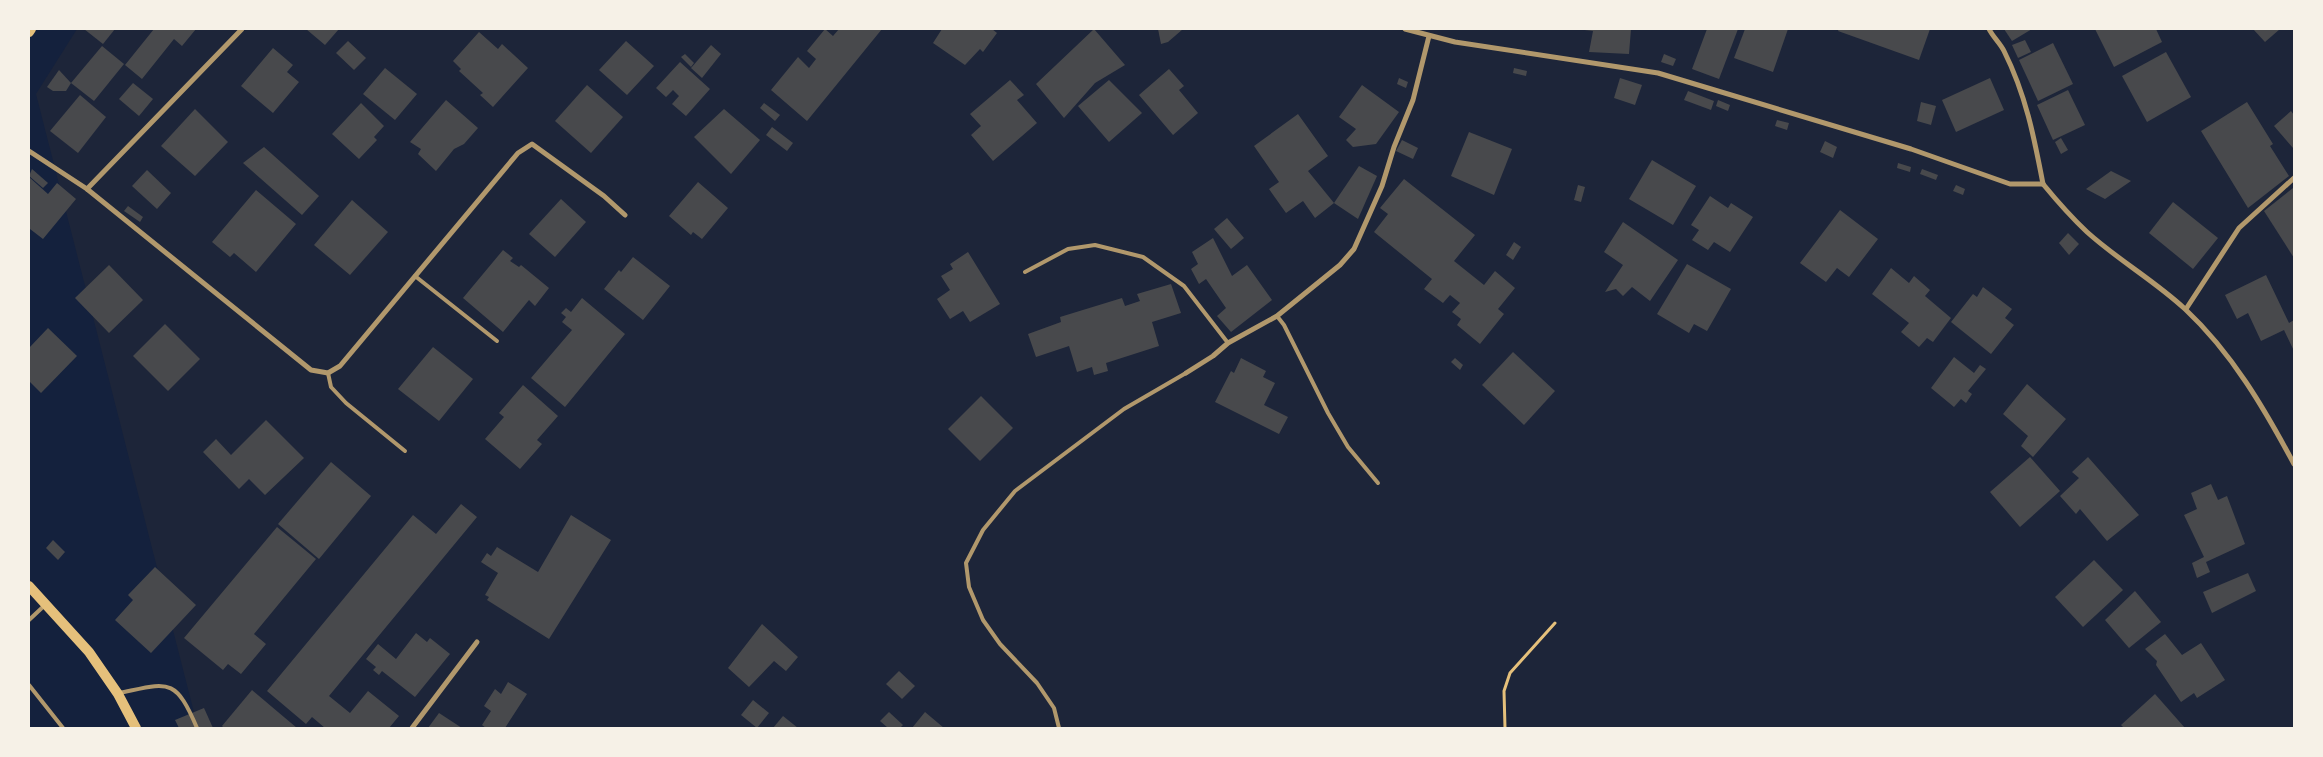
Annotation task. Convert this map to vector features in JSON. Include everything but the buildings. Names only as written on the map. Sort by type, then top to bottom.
[{"type":"main road","points":[[29,586],[89,652],[118,694],[136,728]]},
{"type":"street","points":[[87,189],[242,29]]},
{"type":"street","points":[[1405,29],[1455,42],[1658,73],[1910,149],[2010,184],[2043,184]]},
{"type":"street","points":[[1989,29],[2002,48],[2014,73],[2029,115],[2043,184],[2088,233],[2186,309],[2227,354],[2268,417],[2294,464]]},
{"type":"street","points":[[1186,373],[1213,356],[1228,343],[1277,316],[1340,265],[1354,249],[1382,186],[1394,147],[1413,100],[1429,36]]},
{"type":"street","points":[[29,151],[87,189],[310,370],[328,373],[340,366],[518,153],[532,144],[604,196],[625,215]]},
{"type":"street","points":[[2186,309],[2239,228],[2294,178]]},
{"type":"street","points":[[412,728],[477,642]]},
{"type":"lane","points":[[1024,272],[1068,249],[1095,245],[1143,256],[1184,286],[1228,343]]},
{"type":"lane","points":[[415,276],[497,341]]},
{"type":"lane","points":[[1277,316],[1284,325],[1348,447],[1378,483]]},
{"type":"lane","points":[[328,373],[331,387],[346,403],[404,451]]},
{"type":"lane","points":[[1059,728],[1054,708],[1037,683],[1000,644],[984,620],[969,587],[966,563],[983,530],[1015,491],[1124,409],[1186,373]]},
{"type":"lane","points":[[29,620],[45,604]]},
{"type":"lane","points":[[29,685],[63,728]]},
{"type":"lane","points":[[118,694],[159,685],[169,687],[180,695],[197,728]]},
{"type":"path","points":[[1505,728],[1504,691],[1510,673],[1555,623]]},
{"type":"shaded area","points":[[77,29],[2294,29],[2294,728],[198,728],[36,94]]}]
